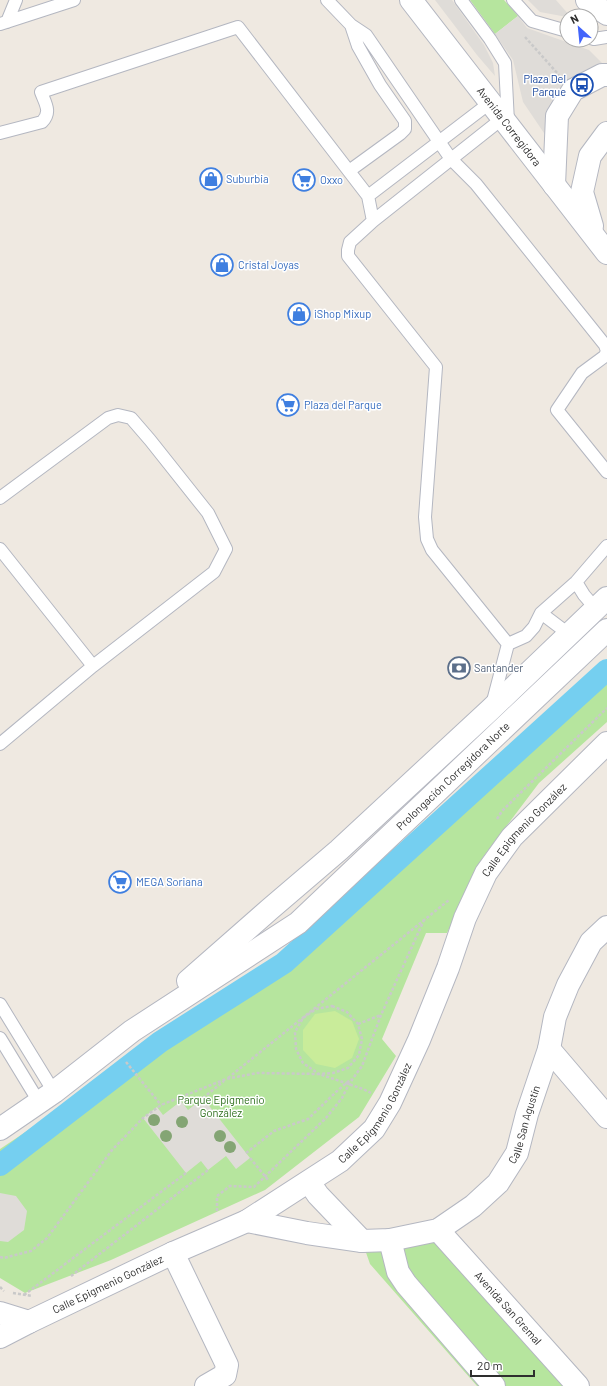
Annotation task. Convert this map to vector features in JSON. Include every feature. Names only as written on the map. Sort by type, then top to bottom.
[{"type":"main road","name":"Avenida Corregidora","points":[[411,0],[601,245]]},
{"type":"main road","points":[[587,0],[607,14]]},
{"type":"main road","points":[[554,185],[557,116],[573,90],[602,75],[607,75]]},
{"type":"main road","points":[[601,245],[582,192],[590,156],[607,133]]},
{"type":"main road","points":[[0,1129],[47,1097],[132,1031],[270,909],[340,850],[570,635],[601,604]]},
{"type":"main road","name":"Prolongación Corregidora Norte","points":[[132,1031],[298,923],[607,630]]},
{"type":"main road","name":"Calle Epigmenio González","points":[[0,1337],[174,1253],[247,1221],[340,1161],[374,1129],[390,1103],[419,1040],[448,968],[465,918],[486,873],[512,837],[607,743]]},
{"type":"main road","name":"Calle San Agustín","points":[[247,1221],[362,1241],[390,1240],[438,1230],[473,1206],[498,1183],[517,1153],[527,1114],[549,1050],[555,1017],[568,985],[591,942],[607,927]]},
{"type":"main road","points":[[549,1050],[607,1117]]},
{"type":"main road","points":[[309,1182],[318,1195],[362,1241]]},
{"type":"main road","name":"Avenida San Gremal","points":[[438,1230],[578,1386]]},
{"type":"main road","points":[[390,1240],[398,1272],[406,1284],[494,1386]]},
{"type":"main road","points":[[174,1253],[227,1365],[225,1375],[206,1386]]},
{"type":"main road","points":[[0,1313],[30,1322]]},
{"type":"lane","points":[[3,23],[16,0]]},
{"type":"lane","points":[[3,23],[74,0]]},
{"type":"lane","points":[[328,0],[351,25],[366,35],[451,159],[476,184],[605,346],[607,351],[605,356],[582,373],[557,410],[607,472]]},
{"type":"lane","points":[[460,0],[490,39],[505,63],[500,115],[451,159],[373,221],[350,242],[348,256],[436,367],[425,517],[427,539],[432,550],[508,644]]},
{"type":"lane","points":[[513,0],[532,21],[559,29]]},
{"type":"lane","points":[[349,171],[405,129],[405,122],[380,86],[358,46],[351,25]]},
{"type":"lane","points":[[0,133],[42,122],[47,117],[48,113],[41,92],[238,27],[368,196],[373,221]]},
{"type":"lane","points":[[368,196],[439,142],[500,115]]},
{"type":"lane","points":[[0,498],[108,418],[118,415],[130,418],[150,440],[208,513],[226,549],[214,572],[93,666],[0,744]]},
{"type":"lane","points":[[508,644],[526,636],[534,627],[541,613],[576,582],[607,546]]},
{"type":"lane","points":[[0,549],[93,666]]},
{"type":"lane","points":[[576,582],[584,595],[601,604]]},
{"type":"lane","points":[[541,613],[570,635]]},
{"type":"lane","points":[[490,710],[508,644]]},
{"type":"lane","points":[[0,1004],[47,1097]]},
{"type":"lane","points":[[0,1038],[47,1097]]},
{"type":"path","points":[[522,33],[573,90]]},
{"type":"path","points":[[203,1098],[450,899]]},
{"type":"path","points":[[246,1153],[274,1131],[308,1119],[354,1078],[362,1066],[382,1015],[424,920]]},
{"type":"path","points":[[0,1257],[4,1258],[31,1251],[47,1238],[112,1150],[143,1118],[161,1105],[226,1079],[257,1073],[319,1074],[333,1074],[348,1068],[359,1055],[362,1039],[358,1024],[347,1012],[332,1006],[316,1009],[303,1018],[295,1032],[296,1049],[304,1063],[319,1074],[363,1089],[390,1103]]},
{"type":"path","points":[[358,1024],[382,1015]]},
{"type":"path","points":[[122,1057],[161,1105]]},
{"type":"path","points":[[217,1235],[217,1196],[230,1186],[254,1187],[326,1118],[342,1098],[347,1084]]},
{"type":"path","points":[[250,1158],[283,1199]]},
{"type":"path","points":[[67,1279],[208,1170]]},
{"type":"path","points":[[24,1295],[186,1173]]},
{"type":"path","points":[[0,1287],[4,1291],[37,1297]]},
{"type":"green space","points":[[470,0],[504,0],[518,16],[495,34]]},
{"type":"green space","name":"Parque Epigmenio González","points":[[607,668],[607,722],[539,783],[483,857],[447,933],[426,933],[382,1039],[396,1056],[359,1117],[265,1190],[111,1260],[25,1293],[0,1278],[0,1149],[45,1119],[240,979],[283,965],[525,749]]},
{"type":"green space","points":[[335,1011],[352,1021],[359,1039],[352,1058],[335,1068],[316,1064],[303,1050],[303,1030],[315,1014]]},
{"type":"green space","points":[[438,1230],[578,1386],[477,1386],[370,1264],[362,1241]]},
{"type":"shaded area","points":[[435,0],[452,0],[484,45],[493,63],[495,76],[477,55]]},
{"type":"shaded area","points":[[528,0],[556,0],[563,8],[559,8],[559,16],[540,12]]},
{"type":"shaded area","points":[[518,16],[527,28],[559,39],[559,48],[583,48],[589,50],[607,68],[597,72],[546,136],[523,102],[513,60],[495,34]]},
{"type":"shaded area","points":[[203,1098],[250,1158],[236,1169],[226,1156],[208,1170],[201,1161],[186,1173],[143,1118],[157,1107],[163,1115],[181,1101],[188,1110]]},
{"type":"shaded area","points":[[0,1193],[16,1196],[27,1211],[24,1230],[8,1242],[0,1241]]},
{"type":"waterway","points":[[0,1165],[160,1042],[284,963],[607,670]]},
{"type":"place","name":"Plaza Del Parque","points":[[582,85]]},
{"type":"place","name":"Suburbia","points":[[211,179]]},
{"type":"place","name":"Oxxo","points":[[304,180]]},
{"type":"place","name":"Cristal Joyas","points":[[222,265]]},
{"type":"place","name":"iShop Mixup","points":[[299,314]]},
{"type":"place","name":"Plaza del Parque","points":[[288,405]]},
{"type":"place","name":"Santander","points":[[459,668]]},
{"type":"place","name":"MEGA Soriana","points":[[120,882]]}]
